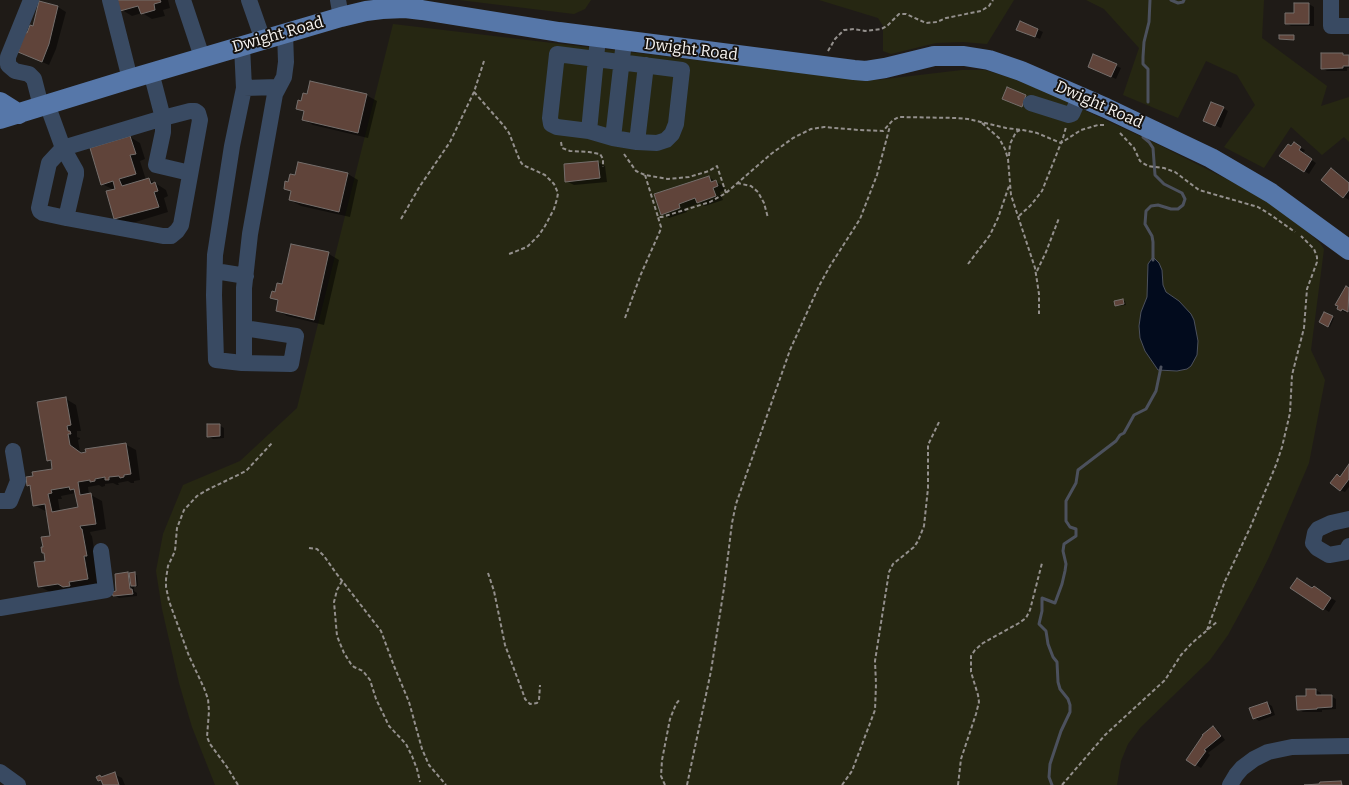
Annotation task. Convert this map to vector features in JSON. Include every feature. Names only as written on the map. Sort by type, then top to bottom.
[{"type":"main road","name":"Dwight Road","points":[[10,117],[44,104],[285,33],[339,8],[374,10],[412,8],[598,38],[866,71],[934,56],[964,56],[989,60],[1022,71],[1140,124],[1222,164],[1344,241]]},
{"type":"main road","points":[[0,102],[10,117]]},
{"type":"street","points":[[31,0],[8,57],[8,65],[16,71],[29,74],[34,78],[63,148],[76,171],[66,218]]},
{"type":"street","points":[[110,0],[130,79]]},
{"type":"street","points":[[183,0],[202,57]]},
{"type":"street","points":[[249,0],[262,40]]},
{"type":"street","points":[[1331,0],[1331,26],[1349,26]]},
{"type":"street","points":[[242,363],[244,356],[246,276],[252,224],[275,94],[284,78],[286,62],[285,33]]},
{"type":"street","points":[[589,131],[598,38]]},
{"type":"street","points":[[613,138],[624,41]]},
{"type":"street","points":[[242,46],[244,88],[230,156],[215,255],[216,360],[242,363],[291,364],[296,336],[244,328]]},
{"type":"street","points":[[637,142],[653,66],[662,46]]},
{"type":"street","points":[[557,54],[596,59],[682,70],[676,124],[672,134],[666,140],[657,143],[637,142],[589,131],[557,127],[551,124],[550,118],[557,54]]},
{"type":"street","points":[[151,72],[163,118],[163,132],[156,165],[190,173]]},
{"type":"street","points":[[244,88],[278,87]]},
{"type":"street","points":[[1031,103],[1069,116],[1072,114],[1080,96]]},
{"type":"street","points":[[190,111],[198,113],[200,120],[181,225],[178,231],[171,236],[162,236],[66,218],[40,211],[39,208],[49,163],[63,148],[163,118],[190,111]]},
{"type":"street","points":[[214,271],[246,276]]},
{"type":"street","points":[[0,501],[10,500],[18,481],[13,451]]},
{"type":"street","points":[[1349,519],[1331,523],[1318,529],[1315,533],[1314,543],[1317,548],[1329,555],[1346,552],[1349,546]]},
{"type":"street","points":[[0,608],[106,590],[101,551]]},
{"type":"street","points":[[1230,785],[1242,768],[1268,752],[1292,748],[1349,746]]},
{"type":"street","points":[[0,772],[18,785]]},
{"type":"path","points":[[819,66],[835,39],[844,30],[866,31],[881,29],[887,26],[899,14],[906,14],[926,22],[937,22],[981,10],[989,6],[993,0]]},
{"type":"path","points":[[401,219],[420,186],[450,142],[474,92],[484,61]]},
{"type":"path","points":[[474,92],[504,126],[523,165],[545,175],[554,184],[558,193],[556,205],[551,216],[538,235],[527,247],[509,254]]},
{"type":"path","points":[[1019,216],[1042,191],[1063,138],[1066,124],[1065,115]]},
{"type":"path","points":[[658,217],[668,216],[710,202],[726,193],[793,138],[811,129],[824,127],[883,131],[896,118],[957,118],[1036,133],[1061,143]]},
{"type":"path","points":[[980,122],[999,138],[1008,159]]},
{"type":"path","points":[[687,785],[711,671],[736,504],[790,350],[819,286],[860,219],[877,175],[890,124]]},
{"type":"path","points":[[1061,143],[1080,130],[1098,125],[1108,126]]},
{"type":"path","points":[[562,127],[562,148],[570,151],[600,154],[603,159],[603,167]]},
{"type":"path","points":[[1020,130],[1016,132],[1009,150],[1011,195],[1029,245],[1036,272],[1039,314]]},
{"type":"path","points":[[1117,131],[1134,148],[1140,161],[1148,166],[1164,168],[1175,172],[1200,190],[1249,204],[1268,213],[1307,240],[1317,257],[1308,288],[1304,328],[1292,374],[1290,413],[1280,457],[1244,542],[1228,573],[1206,630]]},
{"type":"path","points":[[613,138],[636,171],[645,175],[679,179],[701,174],[717,166],[726,193]]},
{"type":"path","points":[[625,318],[661,227],[645,175]]},
{"type":"path","points":[[736,183],[752,186],[758,192],[764,203],[768,218]]},
{"type":"path","points":[[968,264],[990,235],[1010,184]]},
{"type":"path","points":[[1036,272],[1059,218]]},
{"type":"path","points":[[842,785],[852,771],[875,710],[875,661],[889,572],[894,564],[914,547],[924,526],[928,488],[928,445],[940,420]]},
{"type":"path","points":[[238,785],[210,744],[208,737],[208,699],[189,656],[170,601],[166,579],[168,566],[175,552],[177,528],[184,510],[197,496],[246,471],[272,443]]},
{"type":"path","points":[[309,548],[320,551],[384,636],[409,702],[422,749],[429,766],[446,785]]},
{"type":"path","points":[[958,785],[961,759],[979,702],[971,672],[971,656],[982,643],[1019,624],[1026,618],[1030,610],[1042,563]]},
{"type":"path","points":[[488,573],[494,591],[505,645],[523,694],[530,704],[538,703],[540,685]]},
{"type":"path","points":[[342,581],[334,602],[337,636],[344,654],[351,664],[363,671],[370,680],[388,726],[406,744],[412,756],[420,782]]},
{"type":"path","points":[[1062,785],[1105,735],[1165,680],[1186,650],[1218,621]]},
{"type":"path","points":[[665,785],[661,776],[662,760],[673,709],[680,699]]},
{"type":"green space","points":[[459,0],[591,0],[585,9],[574,14]]},
{"type":"green space","points":[[819,0],[1014,0],[987,44],[963,42],[936,43],[891,54],[883,51],[883,26],[878,18]]},
{"type":"green space","points":[[1086,0],[1264,0],[1262,38],[1327,86],[1321,106],[1349,97],[1349,142],[1344,137],[1322,155],[1291,127],[1264,168],[1224,147],[1255,105],[1237,75],[1206,61],[1178,118],[1123,95],[1139,48],[1104,9]]},
{"type":"green space","points":[[393,24],[863,80],[962,70],[985,70],[1039,89],[1159,145],[1262,197],[1283,211],[1320,243],[1324,249],[1311,350],[1325,380],[1309,463],[1269,557],[1228,635],[1210,660],[1140,728],[1128,744],[1121,761],[1117,785],[215,785],[192,727],[179,683],[162,609],[156,571],[163,534],[183,485],[240,461],[297,408]]},
{"type":"water","points":[[1153,257],[1159,263],[1162,270],[1163,285],[1166,292],[1179,301],[1194,320],[1198,341],[1197,355],[1191,366],[1187,369],[1177,371],[1158,370],[1145,351],[1140,338],[1141,312],[1147,297],[1148,264]]},
{"type":"building","points":[[117,0],[160,0],[161,2],[154,4],[155,10],[141,14],[138,6],[120,11]]},
{"type":"building","points":[[39,1],[58,6],[49,44],[42,62],[18,52],[25,32],[27,33],[30,25],[33,26]]},
{"type":"building","points":[[1294,3],[1309,3],[1309,24],[1285,24],[1285,13],[1294,13]]},
{"type":"building","points":[[1020,21],[1038,29],[1035,37],[1016,30]]},
{"type":"building","points":[[1279,35],[1294,35],[1294,40],[1279,39]]},
{"type":"building","points":[[1321,53],[1343,53],[1343,55],[1349,55],[1349,66],[1321,69]]},
{"type":"building","points":[[1093,54],[1117,64],[1111,77],[1088,67]]},
{"type":"building","points":[[310,81],[367,94],[358,133],[302,120],[304,111],[296,109],[298,100],[301,101],[303,93],[307,94]]},
{"type":"building","points":[[1007,87],[1026,95],[1022,107],[1002,99]]},
{"type":"building","points":[[1211,102],[1224,107],[1215,126],[1203,121]]},
{"type":"building","points":[[130,136],[136,154],[130,155],[136,174],[119,179],[122,186],[149,178],[151,184],[155,182],[158,191],[154,192],[159,207],[114,219],[106,191],[115,189],[113,181],[101,185],[90,148]]},
{"type":"building","points":[[1294,142],[1301,147],[1299,150],[1312,159],[1304,172],[1279,156],[1288,144],[1291,146]]},
{"type":"building","points":[[598,161],[600,178],[565,182],[564,164]]},
{"type":"building","points":[[298,162],[348,173],[339,212],[289,200],[291,191],[284,189],[285,181],[288,182],[290,174],[295,175]]},
{"type":"building","points":[[1331,168],[1349,183],[1349,190],[1343,198],[1321,180]]},
{"type":"building","points":[[709,176],[711,182],[716,180],[718,186],[713,188],[716,196],[697,203],[695,198],[679,204],[680,208],[661,215],[654,194]]},
{"type":"building","points":[[291,244],[329,252],[314,320],[276,311],[278,300],[270,298],[272,291],[275,292],[277,283],[282,284]]},
{"type":"building","points":[[1346,286],[1349,288],[1348,312],[1337,309],[1338,306],[1335,305]]},
{"type":"building","points":[[1123,299],[1124,304],[1115,306],[1114,301]]},
{"type":"building","points":[[1324,312],[1333,316],[1328,327],[1319,322]]},
{"type":"building","points":[[66,397],[71,425],[67,426],[71,434],[68,434],[70,445],[81,453],[86,452],[85,449],[126,443],[131,474],[120,478],[119,476],[109,477],[109,480],[105,480],[105,477],[90,482],[90,480],[78,482],[80,495],[91,493],[96,524],[80,526],[87,556],[84,556],[88,579],[69,582],[70,586],[63,587],[58,584],[38,587],[34,562],[45,561],[41,547],[43,547],[41,537],[50,536],[45,504],[33,506],[30,485],[27,486],[26,477],[33,476],[32,472],[52,469],[51,460],[47,461],[37,402]],"holes":[[[69,487],[70,490],[74,489],[78,507],[52,512],[48,494],[52,493],[51,490]]]},
{"type":"building","points":[[207,424],[220,424],[220,436],[207,437]]},
{"type":"building","points":[[1349,464],[1349,479],[1340,491],[1330,483],[1337,474],[1340,477]]},
{"type":"building","points":[[128,572],[130,589],[132,589],[133,594],[113,596],[112,592],[116,591],[115,574]]},
{"type":"building","points":[[135,572],[136,586],[131,586],[129,573]]},
{"type":"building","points":[[1297,578],[1312,588],[1314,586],[1331,598],[1323,610],[1290,588]]},
{"type":"building","points":[[1306,689],[1316,689],[1316,695],[1332,695],[1332,707],[1297,710],[1296,696],[1306,696]]},
{"type":"building","points":[[1267,702],[1271,713],[1253,719],[1249,708]]},
{"type":"building","points":[[1213,726],[1221,736],[1204,750],[1206,751],[1195,766],[1186,760],[1202,735]]},
{"type":"building","points":[[115,772],[119,785],[103,785],[101,780],[98,781],[96,777],[100,775],[101,777]]},
{"type":"building","points":[[1341,781],[1342,785],[1304,785],[1319,784],[1320,782]]},
{"type":"waterway","points":[[1148,102],[1148,69],[1143,64],[1143,57],[1144,42],[1149,22],[1150,0]]},
{"type":"waterway","points":[[1171,0],[1178,3],[1184,0]]},
{"type":"waterway","points":[[1143,137],[1153,148],[1155,175],[1164,184],[1182,193],[1185,199],[1183,205],[1178,209],[1158,205],[1151,206],[1146,211],[1145,224],[1152,236],[1153,260]]},
{"type":"waterway","points":[[1052,785],[1049,777],[1050,764],[1061,731],[1070,712],[1070,705],[1060,689],[1057,662],[1048,644],[1046,631],[1039,624],[1042,598],[1055,603],[1062,584],[1066,564],[1063,551],[1064,544],[1076,536],[1076,529],[1070,527],[1066,521],[1066,501],[1076,483],[1078,470],[1116,441],[1124,433],[1134,415],[1146,409],[1156,391],[1161,367]]}]
